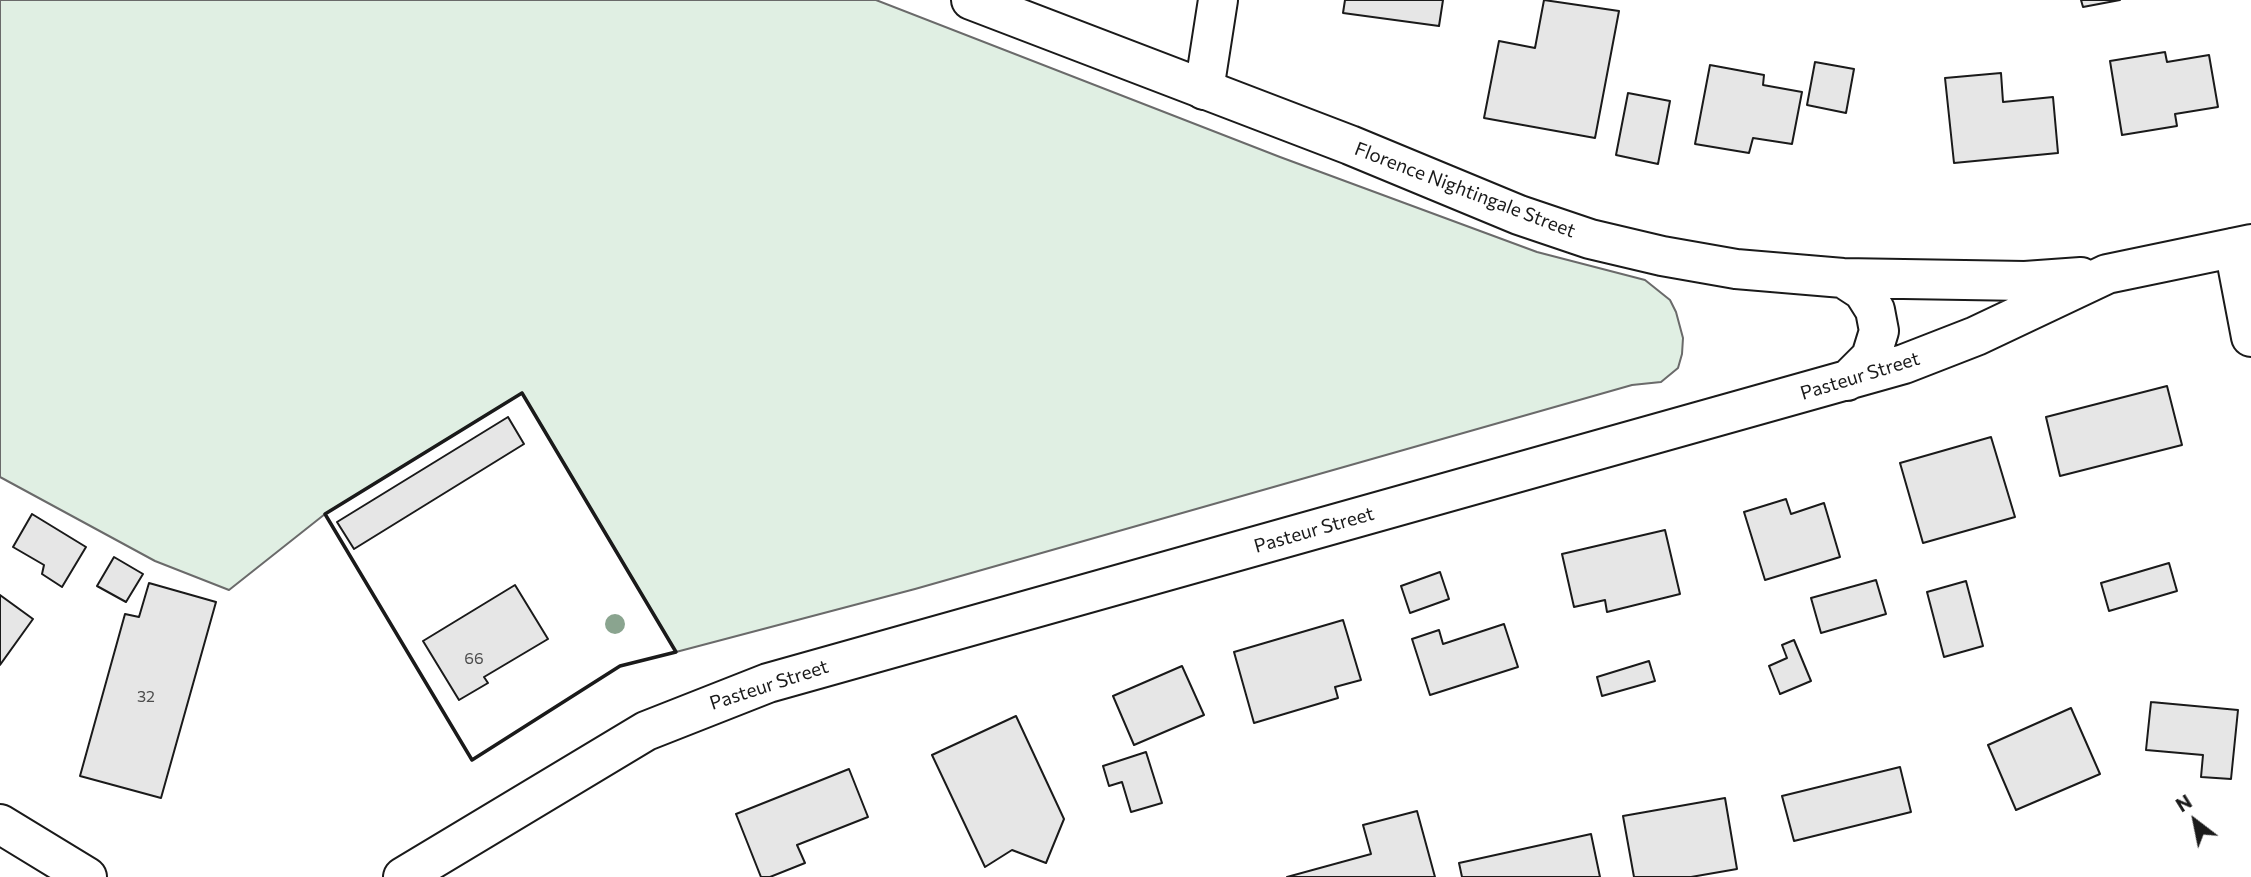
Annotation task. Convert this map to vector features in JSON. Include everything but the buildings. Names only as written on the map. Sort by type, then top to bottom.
[{"type":"main road","name":"Florence Nightingale Street","points":[[971,0],[1519,215],[1590,239],[1662,257],[1737,269],[1843,278],[2025,281],[2107,274]]},
{"type":"main road","points":[[1204,90],[1218,0]]},
{"type":"main road","points":[[2242,246],[2251,337]]},
{"type":"main road","name":"Pasteur Street","points":[[403,877],[646,731],[768,683],[1847,381],[1904,364],[1976,336],[2107,274],[2242,246]]},
{"type":"main road","points":[[1843,278],[1863,291],[1875,310],[1879,331],[1871,356],[1847,381]]},
{"type":"main road","points":[[0,824],[87,877]]},
{"type":"green space","points":[[0,0],[876,0],[1280,157],[1537,252],[1645,280],[1670,300],[1676,312],[1683,338],[1682,354],[1678,368],[1661,382],[1632,385],[915,589],[676,652],[522,393],[325,514],[229,590],[155,561],[0,477]]},
{"type":"wall","points":[[522,393],[676,652],[620,666],[472,760],[325,514],[522,393]]}]
